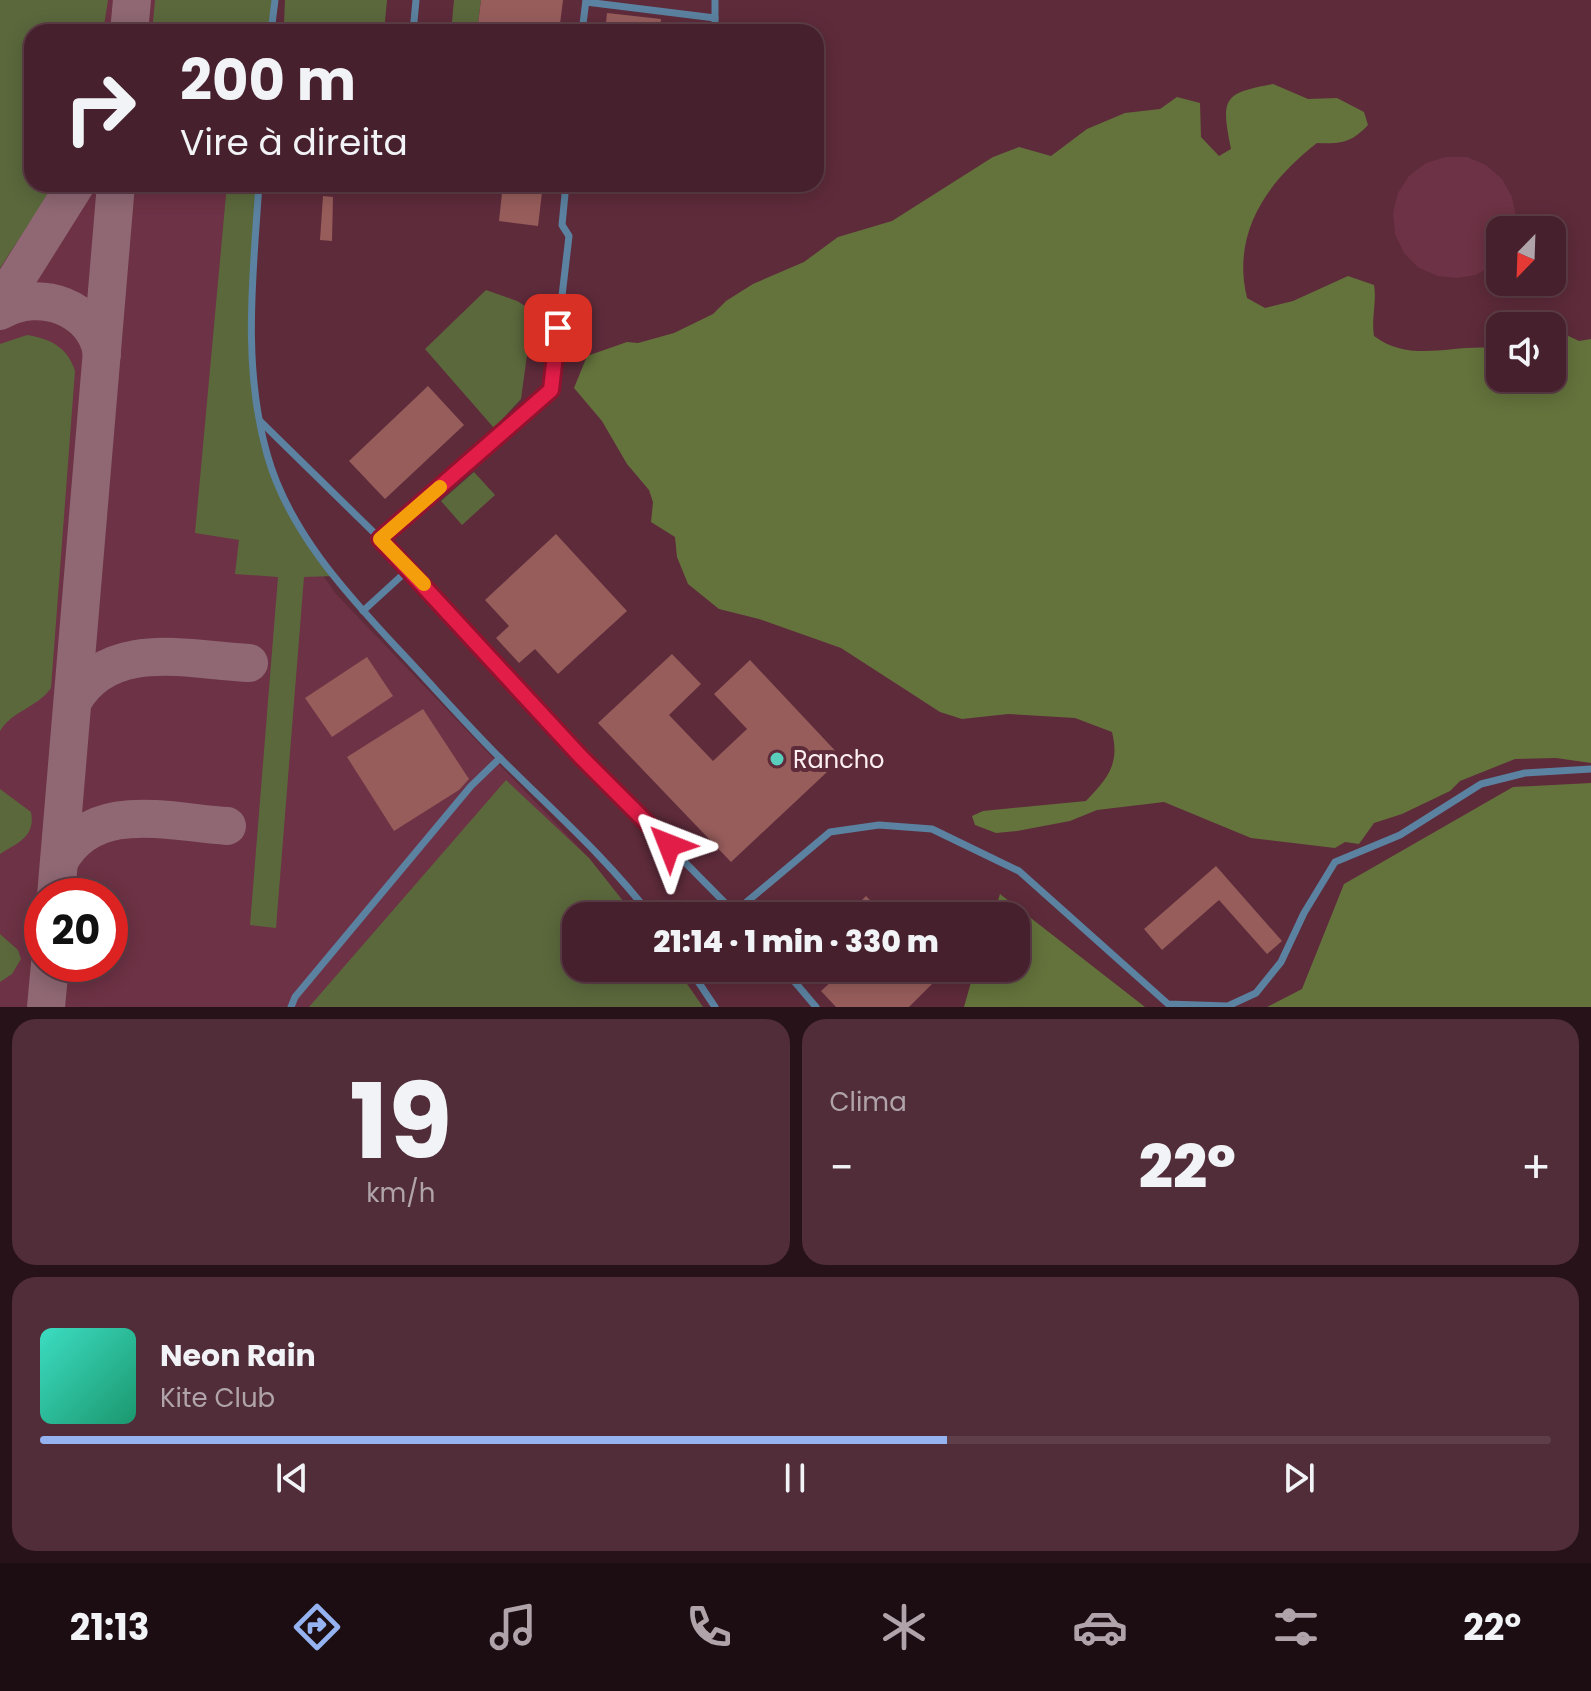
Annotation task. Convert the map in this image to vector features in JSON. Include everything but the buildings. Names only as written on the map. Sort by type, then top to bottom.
[{"type":"lane","points":[[272,24],[275,0]]},
{"type":"lane","points":[[414,24],[416,0]]},
{"type":"lane","points":[[715,0],[715,24]]},
{"type":"lane","points":[[583,24],[586,1],[715,18]]},
{"type":"lane","points":[[259,192],[249,356],[259,420],[282,495],[313,549],[363,611],[640,902]]},
{"type":"lane","points":[[380,539],[551,390],[569,236],[562,225],[565,192]]},
{"type":"lane","points":[[259,420],[410,568],[581,757],[721,902]]},
{"type":"lane","points":[[363,611],[410,568]]},
{"type":"lane","points":[[291,1007],[295,997],[471,786],[500,758]]},
{"type":"lane","points":[[749,902],[830,832],[879,825],[932,829],[1019,871],[1168,1004],[1228,1006],[1256,993],[1281,962],[1304,913],[1335,862],[1400,835],[1481,784],[1525,773],[1591,769]]},
{"type":"lane","points":[[698,982],[715,1007]]},
{"type":"lane","points":[[795,982],[816,1007]]},
{"type":"shaded area","points":[[0,0],[265,0],[264,24],[24,24],[24,192],[254,192],[245,386],[279,513],[336,594],[589,858],[624,902],[562,902],[562,982],[686,982],[703,1007],[0,1007]]},
{"type":"shaded area","points":[[1446,157],[1467,157],[1486,165],[1502,179],[1512,197],[1516,216],[1486,216],[1486,269],[1476,275],[1457,278],[1438,276],[1419,268],[1404,253],[1395,234],[1393,213],[1398,193],[1409,176],[1426,163]]},
{"type":"green space","points":[[0,0],[108,0],[104,24],[24,24],[24,192],[50,192],[0,268]]},
{"type":"green space","points":[[155,0],[272,0],[269,24],[153,24]]},
{"type":"green space","points":[[285,0],[387,0],[385,24],[284,23]]},
{"type":"green space","points":[[454,0],[481,0],[478,24],[452,24]]},
{"type":"green space","points":[[1273,84],[1308,99],[1337,98],[1364,112],[1368,125],[1345,141],[1317,143],[1269,191],[1249,230],[1244,251],[1243,274],[1247,298],[1265,308],[1293,301],[1348,276],[1374,285],[1374,336],[1389,345],[1419,351],[1486,348],[1486,392],[1566,392],[1566,335],[1579,341],[1591,339],[1591,763],[1556,758],[1515,759],[1460,781],[1450,791],[1402,814],[1374,823],[1359,844],[1345,842],[1335,848],[1251,838],[1164,802],[1097,810],[1070,821],[996,833],[975,825],[972,816],[983,811],[1086,801],[1110,770],[1114,753],[1112,732],[1075,718],[1008,714],[962,719],[940,712],[841,648],[759,619],[719,609],[688,584],[677,557],[675,537],[651,522],[653,502],[649,490],[627,464],[602,421],[574,388],[587,356],[627,342],[638,343],[674,333],[713,314],[726,301],[753,284],[804,262],[838,237],[892,221],[993,157],[1019,147],[1051,156],[1087,129],[1125,113],[1160,109],[1177,97],[1200,103],[1201,137],[1219,156],[1231,149],[1226,119],[1229,101],[1235,95]]},
{"type":"green space","points":[[226,192],[258,192],[254,341],[269,459],[286,504],[334,576],[304,577],[276,928],[250,925],[278,577],[235,574],[239,540],[195,533]]},
{"type":"green space","points":[[486,290],[517,301],[533,311],[521,399],[494,428],[425,349]]},
{"type":"green space","points":[[27,335],[44,339],[63,350],[75,371],[51,688],[11,718],[0,731],[0,344]]},
{"type":"green space","points":[[474,472],[495,495],[462,525],[441,501]]},
{"type":"green space","points":[[506,780],[589,858],[624,902],[562,902],[562,982],[686,982],[703,1007],[309,1007]]},
{"type":"green space","points":[[1591,783],[1591,1007],[1267,1007],[1302,989],[1344,884],[1513,787]]},
{"type":"green space","points":[[0,789],[31,812],[32,821],[24,838],[0,854]]},
{"type":"green space","points":[[1000,894],[1010,902],[997,902]]},
{"type":"green space","points":[[1030,917],[1145,1007],[964,1007],[971,982],[1030,982]]},
{"type":"green space","points":[[0,934],[18,950],[21,959],[12,974],[0,982]]},
{"type":"taxiway","points":[[130,24],[132,0]]},
{"type":"taxiway","points":[[0,305],[71,192]]},
{"type":"taxiway","points":[[58,878],[115,192]]},
{"type":"taxiway","points":[[0,311],[31,301],[63,306],[89,324],[102,354]]},
{"type":"taxiway","points":[[73,701],[88,681],[107,668],[128,660],[176,657],[249,663]]},
{"type":"taxiway","points":[[59,862],[73,842],[91,829],[111,822],[157,819],[227,826]]},
{"type":"taxiway","points":[[46,1007],[48,982]]},
{"type":"slow traffic","points":[[424,584],[380,539],[440,487]]},
{"type":"place","name":"Rancho","points":[[777,759]]},
{"type":"route","points":[[558,328],[551,390],[380,539],[581,757],[669,845]]}]
